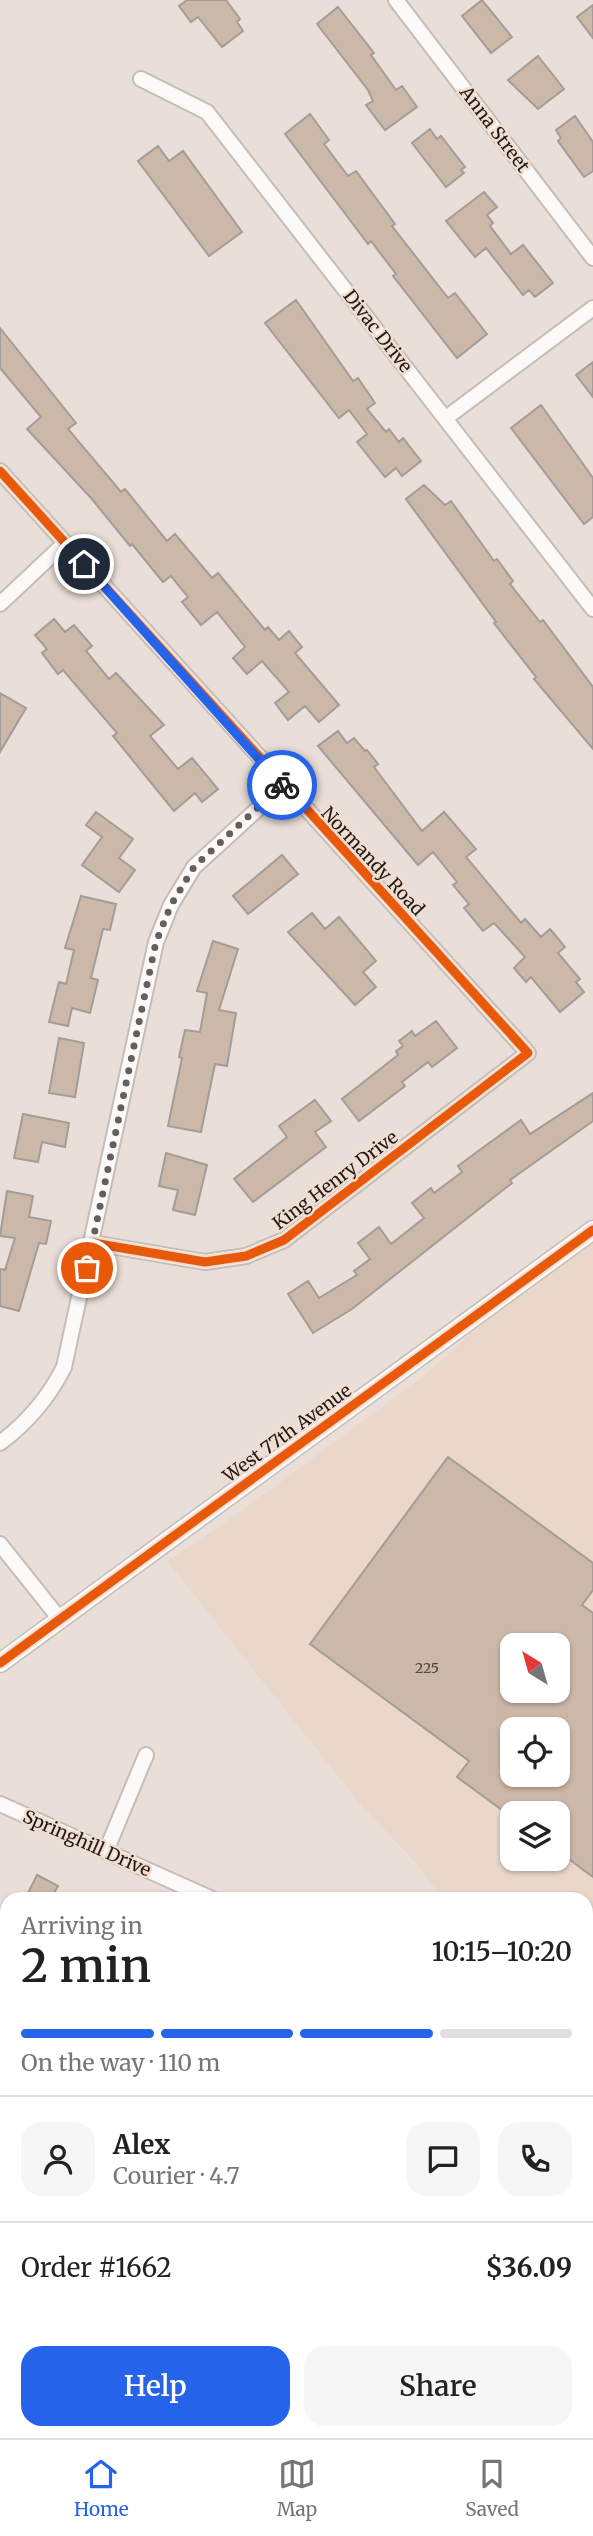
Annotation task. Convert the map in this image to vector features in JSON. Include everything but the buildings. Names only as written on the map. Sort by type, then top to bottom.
[{"type":"street","name":"Anna Street","points":[[396,0],[593,258]]},
{"type":"street","name":"Divac Drive","points":[[141,79],[207,112],[593,609]]},
{"type":"street","points":[[446,418],[593,308]]},
{"type":"street","name":"Normandy Road","points":[[0,471],[528,1053]]},
{"type":"street","points":[[0,604],[65,543]]},
{"type":"street","points":[[0,1444],[21,1427],[50,1396],[64,1367],[93,1243],[156,942],[171,905],[194,867],[283,786]]},
{"type":"street","name":"King Henry Drive","points":[[93,1243],[205,1262],[246,1255],[284,1240],[528,1053]]},
{"type":"street","name":"West 77th Avenue","points":[[0,1663],[593,1230]]},
{"type":"street","points":[[0,1545],[59,1618]]},
{"type":"street","points":[[106,1851],[146,1755]]},
{"type":"street","name":"Springhill Drive","points":[[0,1804],[197,1892]]},
{"type":"shaded area","points":[[593,1240],[593,1892],[438,1892],[414,1861],[360,1804],[167,1561],[237,1514],[420,1379],[493,1314]]},
{"type":"cycle path","points":[[0,471],[528,1053],[284,1240],[246,1256],[205,1262],[93,1243]]},
{"type":"cycle path","points":[[0,1663],[593,1230]]},
{"type":"way so far","points":[[87,1268],[156,942],[171,905],[194,867],[282,785]]},
{"type":"route","points":[[84,564],[282,785]]}]
